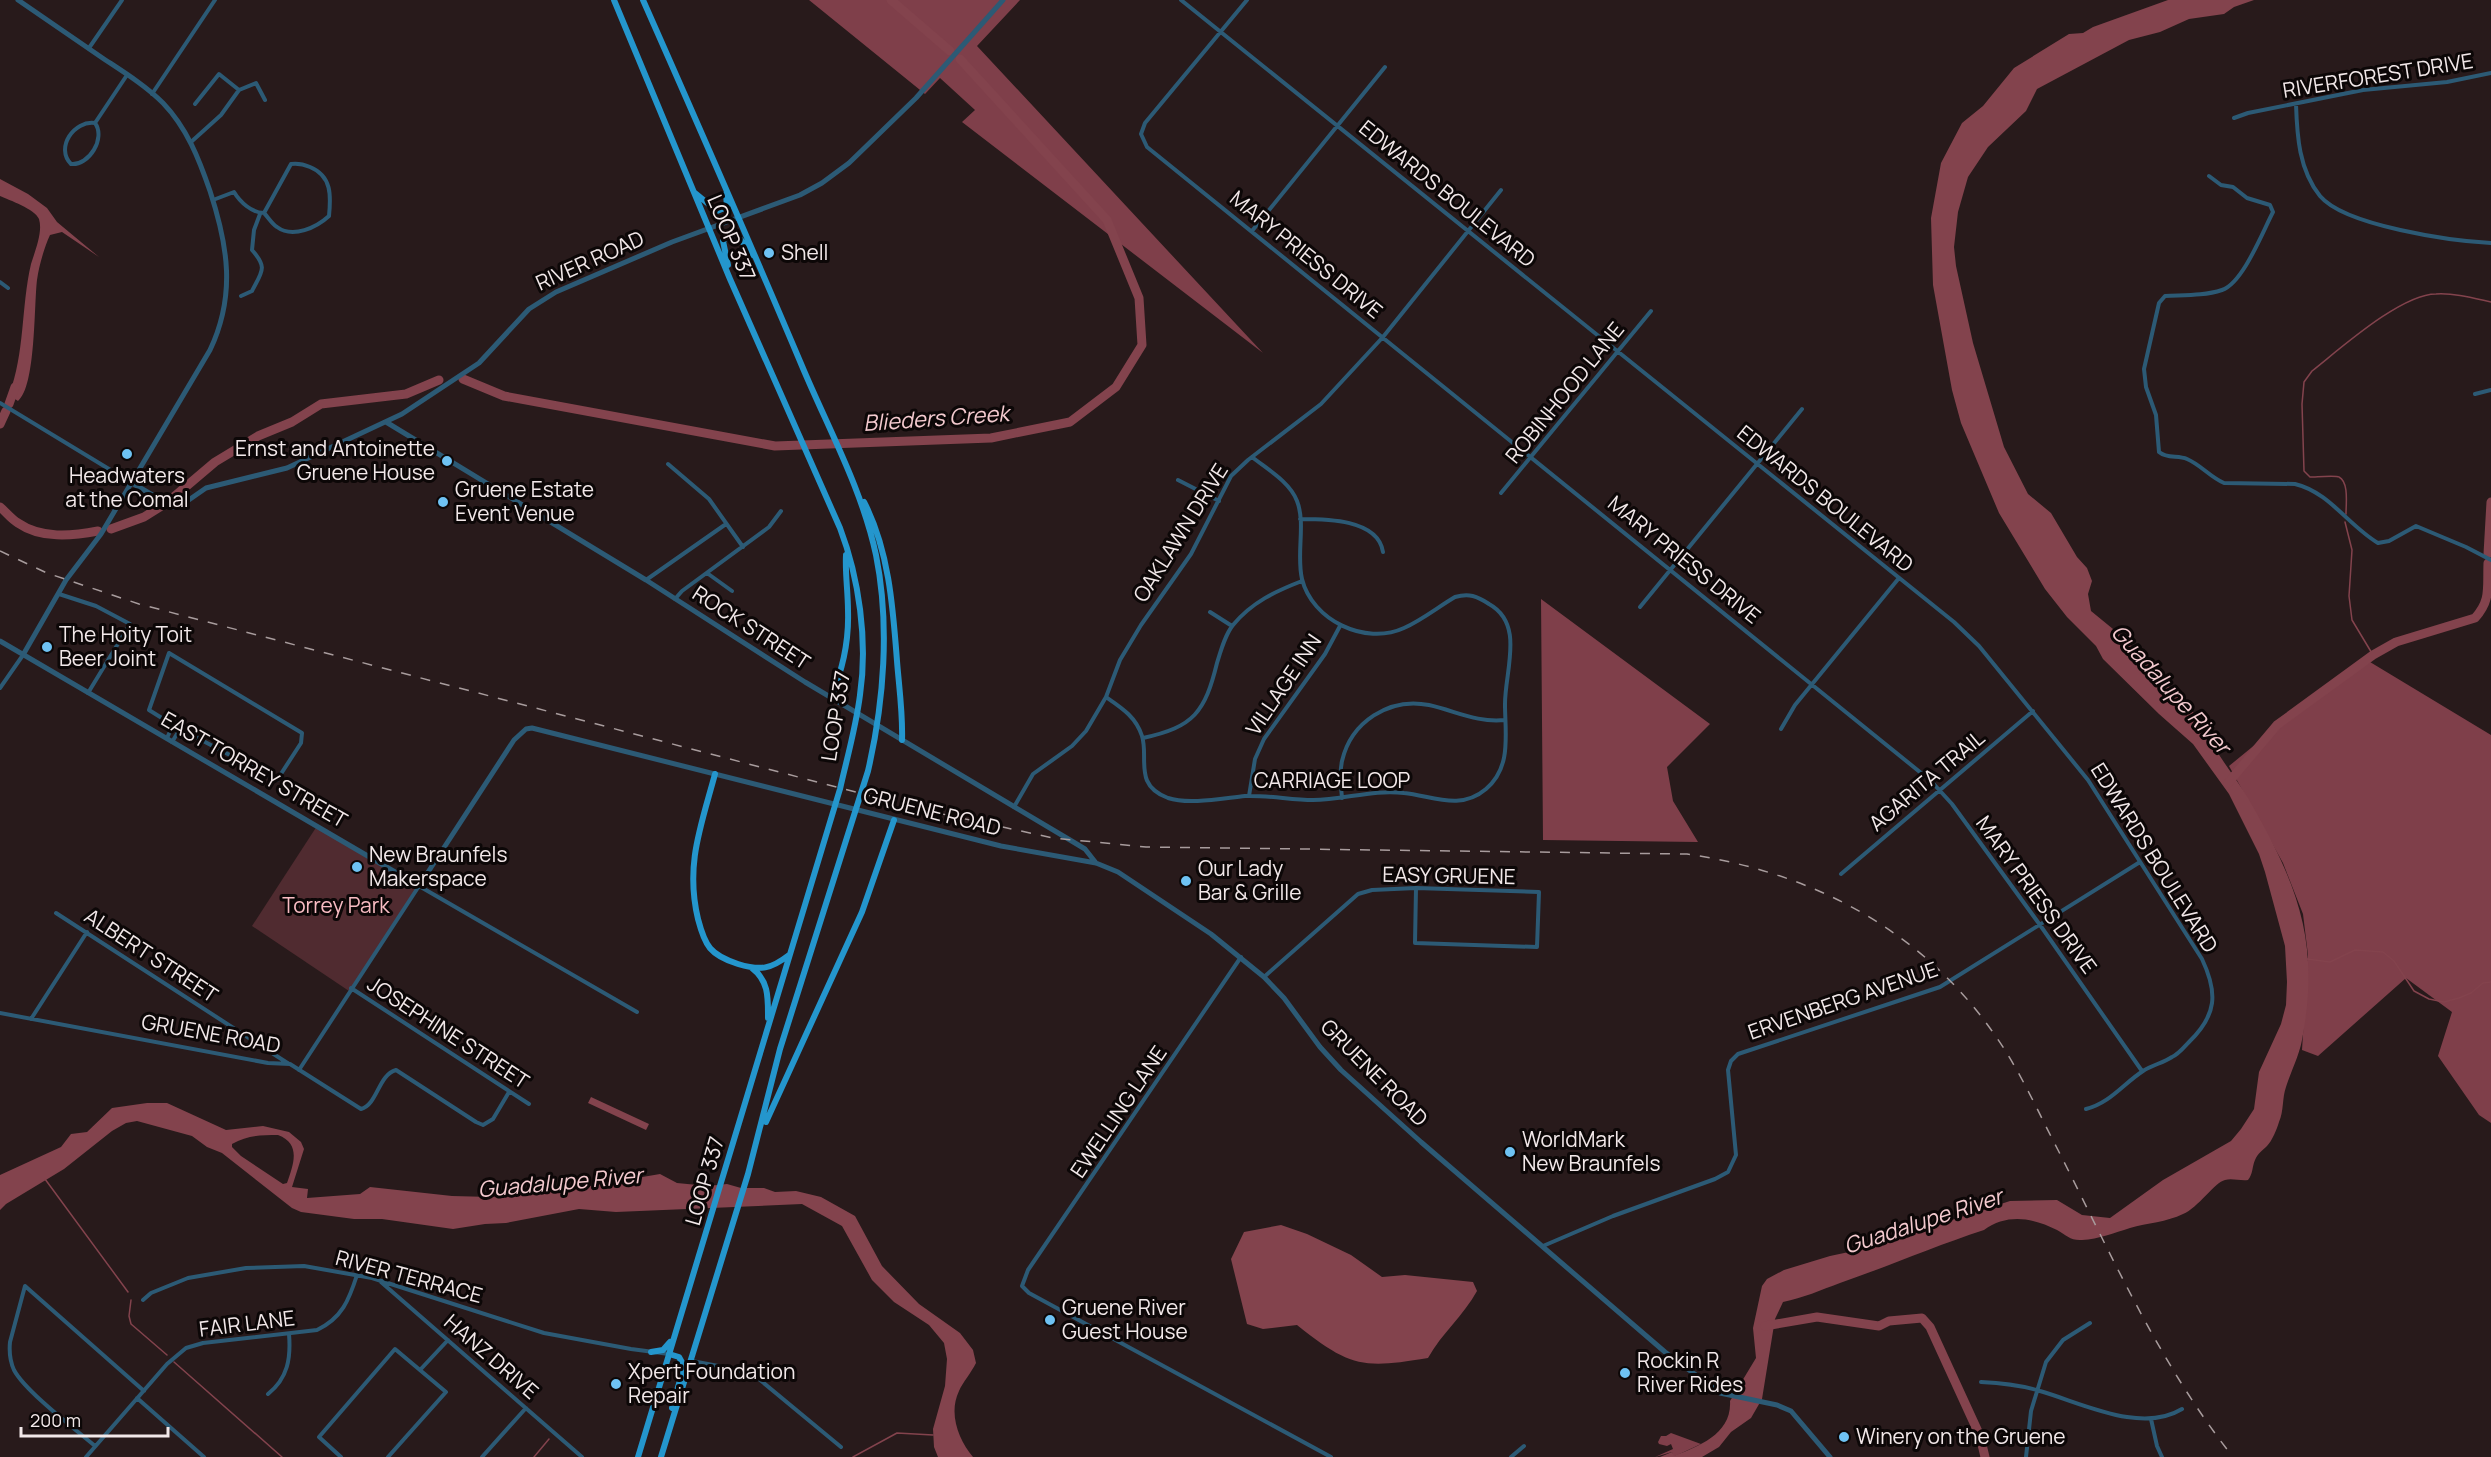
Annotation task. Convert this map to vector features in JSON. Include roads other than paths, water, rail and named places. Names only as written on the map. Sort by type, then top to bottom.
[{"type":"main road","name":"LOOP 337","points":[[614,0],[732,283],[847,545],[860,626],[860,694],[847,760],[638,1457]]},
{"type":"main road","name":"LOOP 337","points":[[643,0],[740,218],[848,472],[870,532],[878,570],[884,634],[876,736],[871,760],[780,1049],[748,1174],[661,1457]]},
{"type":"main road","points":[[693,191],[711,208],[720,211],[727,207],[725,186]]},
{"type":"main road","points":[[732,283],[723,242],[728,235],[736,234],[760,265]]},
{"type":"main road","points":[[848,472],[869,512],[889,586],[902,715],[902,740]]},
{"type":"main road","points":[[831,697],[841,672],[847,642],[849,612],[845,570],[847,545]]},
{"type":"main road","points":[[715,774],[694,853],[692,884],[694,901],[708,947],[726,960],[752,968],[775,965],[789,955]]},
{"type":"main road","points":[[759,1136],[862,912],[894,820]]},
{"type":"main road","points":[[752,968],[763,978],[766,986],[768,1028]]},
{"type":"main road","points":[[651,1352],[661,1351],[668,1346],[682,1302],[687,1298]]},
{"type":"main road","points":[[651,1352],[663,1360],[665,1367]]},
{"type":"main road","points":[[669,1354],[679,1357],[684,1366],[670,1413],[671,1423]]},
{"type":"street","points":[[0,688],[23,655],[66,580],[99,537],[193,380],[222,321],[227,286],[224,232],[191,142],[173,115],[152,94],[127,75],[18,0]]},
{"type":"street","points":[[88,48],[122,0]]},
{"type":"street","points":[[152,94],[216,0]]},
{"type":"street","name":"RIVER ROAD","points":[[132,483],[168,506],[177,507],[206,488],[287,468],[408,410],[479,363],[522,315],[545,297],[672,242],[800,195],[840,171],[916,98],[1003,0]]},
{"type":"street","name":"EDWARDS BOULEVARD","points":[[1181,0],[1965,632],[2033,711],[2080,769],[2202,959],[2211,984],[2213,1001],[2209,1017],[2197,1035],[2173,1057],[2142,1071],[2102,1104],[2086,1109]]},
{"type":"street","points":[[1221,32],[1247,0]]},
{"type":"street","name":"MARY PRIESS DRIVE","points":[[1221,32],[1145,123],[1141,135],[1147,147],[1924,774],[1939,789],[2040,925],[2142,1071]]},
{"type":"street","points":[[1252,231],[1384,67]]},
{"type":"street","name":"RIVERFOREST DRIVE","points":[[2234,118],[2248,112],[2366,89],[2447,82],[2491,73]]},
{"type":"street","points":[[195,104],[219,74],[239,90]]},
{"type":"street","points":[[95,123],[100,137],[86,160],[70,164],[63,154],[63,149],[80,125],[95,123],[127,75]]},
{"type":"street","points":[[191,142],[221,116],[239,90],[256,83],[265,100]]},
{"type":"street","points":[[2296,104],[2301,155],[2312,185],[2326,203],[2357,218],[2402,230],[2440,238],[2491,243]]},
{"type":"street","points":[[213,200],[234,192],[242,203],[262,213],[276,227],[287,230],[316,228],[329,216],[331,197],[327,181],[314,168],[298,163],[291,164],[262,213],[254,230],[252,250],[262,261],[263,269],[252,291],[241,296]]},
{"type":"street","points":[[2210,176],[2221,185],[2233,188],[2247,198],[2270,205],[2273,212],[2256,250],[2229,287],[2210,293],[2162,298],[2144,369],[2146,387],[2156,415],[2159,452],[2164,456],[2188,459],[2213,478],[2224,483],[2295,484],[2306,487],[2322,496],[2378,543],[2389,541],[2416,526],[2491,560]]},
{"type":"street","name":"OAKLAWN DRIVE","points":[[1014,807],[1033,774],[1058,757],[1086,731],[1106,697],[1120,660],[1147,616],[1191,554],[1231,476],[1321,404],[1383,337],[1501,190]]},
{"type":"street","points":[[0,282],[8,288]]},
{"type":"street","name":"ROBINHOOD LANE","points":[[1502,493],[1651,311]]},
{"type":"street","points":[[2475,394],[2491,390]]},
{"type":"street","points":[[0,403],[132,483]]},
{"type":"street","points":[[1640,607],[1802,410]]},
{"type":"street","name":"ROCK STREET","points":[[386,422],[646,580],[831,697],[1085,849],[1096,863]]},
{"type":"street","points":[[1106,697],[1127,711],[1143,738],[1164,733],[1183,724],[1198,711],[1209,694],[1221,650],[1232,626],[1254,604],[1302,581],[1298,502],[1283,482],[1252,457]]},
{"type":"street","points":[[668,464],[709,499],[743,547]]},
{"type":"street","points":[[1178,480],[1219,501]]},
{"type":"street","points":[[675,599],[769,527],[781,511]]},
{"type":"street","points":[[1300,519],[1325,519],[1358,526],[1374,533],[1382,542],[1383,552]]},
{"type":"street","points":[[646,580],[726,524]]},
{"type":"street","points":[[707,573],[732,591]]},
{"type":"street","points":[[1781,729],[1812,684],[1899,578]]},
{"type":"street","name":"CARRIAGE LOOP","points":[[1143,738],[1142,766],[1146,779],[1168,798],[1186,800],[1249,796],[1304,800],[1398,792],[1448,802],[1471,798],[1493,782],[1506,752],[1506,684],[1511,642],[1509,627],[1496,608],[1476,596],[1463,595],[1455,597],[1403,628],[1386,633],[1365,632],[1340,626],[1317,609],[1302,581]]},
{"type":"street","points":[[59,594],[96,606],[130,624],[88,693]]},
{"type":"street","points":[[1210,612],[1232,626]]},
{"type":"street","name":"VILLAGE INN","points":[[1249,796],[1255,759],[1264,739],[1325,654],[1340,626]]},
{"type":"street","name":"EAST TORREY STREET","points":[[0,641],[637,1012]]},
{"type":"street","points":[[169,653],[302,733],[301,743],[277,780],[173,725],[149,710],[169,653]]},
{"type":"street","points":[[1342,798],[1341,764],[1349,742],[1365,722],[1380,711],[1419,704],[1469,718],[1505,720]]},
{"type":"street","name":"AGARITA TRAIL","points":[[1841,874],[2033,711]]},
{"type":"street","points":[[169,740],[173,725]]},
{"type":"street","points":[[169,740],[180,729]]},
{"type":"street","name":"GRUENE ROAD","points":[[0,1013],[268,1063],[290,1064],[299,1070],[514,740],[526,729],[541,729],[1001,846],[1096,863],[1126,877],[1211,934],[1264,976],[1341,1070],[1665,1352],[1714,1390],[1777,1405],[1791,1411],[1830,1457]]},
{"type":"street","name":"ERVENBERG AVENUE","points":[[1543,1246],[1613,1216],[1715,1179],[1728,1172],[1736,1155],[1728,1070],[1731,1061],[1738,1054],[1935,989],[2140,862]]},
{"type":"street","name":"EASY GRUENE","points":[[1264,976],[1358,894],[1372,890],[1416,888],[1539,892],[1538,947],[1415,943],[1416,888]]},
{"type":"street","name":"ALBERT STREET","points":[[56,914],[290,1064]]},
{"type":"street","points":[[31,1019],[87,932]]},
{"type":"street","name":"EWELLING LANE","points":[[1240,957],[1028,1270],[1022,1283],[1029,1293],[1331,1457]]},
{"type":"street","name":"JOSEPHINE STREET","points":[[351,988],[529,1104]]},
{"type":"street","points":[[299,1070],[361,1109],[368,1106],[389,1073],[396,1070],[483,1125],[493,1119],[509,1092]]},
{"type":"street","name":"RIVER TERRACE","points":[[143,1300],[151,1293],[188,1278],[246,1268],[304,1266],[379,1280],[544,1333],[669,1354]]},
{"type":"street","name":"FAIR LANE","points":[[86,1457],[178,1353],[192,1346],[317,1330],[335,1319],[348,1302],[357,1275]]},
{"type":"street","name":"HANZ DRIVE","points":[[379,1280],[582,1457]]},
{"type":"street","points":[[95,1446],[27,1387],[14,1370],[9,1352],[10,1342],[25,1286],[144,1391]]},
{"type":"street","points":[[2026,1457],[2031,1411],[2046,1362],[2056,1346],[2090,1323]]},
{"type":"street","points":[[268,1394],[278,1387],[288,1365],[289,1334]]},
{"type":"street","points":[[420,1370],[448,1340]]},
{"type":"street","points":[[341,1457],[319,1437],[395,1348],[446,1392],[388,1457]]},
{"type":"street","points":[[692,1361],[739,1370],[754,1376],[841,1447]]},
{"type":"street","points":[[1981,1382],[2004,1383],[2038,1390],[2130,1418],[2151,1419],[2171,1416],[2182,1409]]},
{"type":"street","points":[[137,1398],[204,1457]]},
{"type":"street","points":[[482,1457],[526,1408]]},
{"type":"street","points":[[2151,1419],[2162,1457]]},
{"type":"street","points":[[1511,1457],[1524,1446]]},
{"type":"water","name":"Guadalupe River","points":[[2168,0],[2254,0],[2234,7],[2224,14],[2189,19],[2160,32],[2129,40],[2037,89],[2026,111],[1988,147],[1968,177],[1958,212],[1954,247],[1973,343],[2004,447],[2028,494],[2051,513],[2077,557],[2087,568],[2092,581],[2088,594],[2091,611],[2124,638],[2205,725],[2218,754],[2265,829],[2292,886],[2306,942],[2307,1005],[2301,1046],[2285,1091],[2281,1118],[2271,1141],[2256,1158],[2248,1180],[2228,1179],[2221,1182],[2189,1211],[2177,1217],[2082,1240],[2072,1239],[2057,1230],[2030,1220],[2011,1219],[1805,1296],[1783,1302],[1775,1319],[1762,1399],[1751,1418],[1731,1432],[1719,1447],[1702,1457],[1660,1457],[1672,1452],[1674,1456],[1694,1448],[1712,1437],[1726,1422],[1730,1401],[1756,1358],[1753,1328],[1762,1286],[1767,1279],[1784,1270],[1863,1249],[2010,1201],[2057,1200],[2082,1215],[2110,1218],[2163,1180],[2231,1141],[2254,1109],[2259,1072],[2281,1024],[2286,1005],[2287,982],[2285,946],[2259,854],[2229,794],[2193,744],[2103,659],[2096,646],[2067,617],[2045,589],[1999,513],[1961,423],[1952,390],[1933,285],[1931,218],[1941,163],[1962,123],[1983,106],[2014,68],[2069,34],[2083,33],[2093,27]]},
{"type":"water","points":[[0,179],[28,194],[47,208],[57,222],[99,257],[62,232],[50,235],[37,280],[33,345],[28,380],[24,393],[18,401],[9,395],[18,363],[28,280],[38,242],[40,224],[37,215],[0,196]]},
{"type":"water","points":[[591,1097],[649,1124],[646,1130],[588,1103]]},
{"type":"water","points":[[147,1103],[167,1103],[226,1130],[263,1126],[289,1132],[301,1142],[304,1149],[292,1187],[308,1189],[307,1198],[360,1194],[370,1187],[452,1196],[491,1197],[584,1187],[660,1174],[677,1183],[708,1186],[727,1184],[741,1188],[764,1188],[775,1192],[796,1191],[821,1197],[855,1216],[882,1266],[919,1304],[960,1333],[973,1350],[976,1363],[959,1391],[955,1418],[963,1443],[973,1457],[938,1457],[934,1447],[933,1429],[945,1386],[947,1359],[944,1343],[929,1325],[894,1302],[872,1280],[842,1226],[802,1204],[616,1212],[579,1209],[506,1223],[453,1229],[382,1219],[354,1219],[301,1212],[292,1208],[222,1153],[207,1147],[192,1136],[137,1121],[126,1123],[112,1131],[64,1169],[6,1204],[0,1210],[0,1175],[61,1147],[71,1134],[87,1132],[112,1108]],"holes":[[[278,1135],[286,1139],[293,1149],[294,1156],[287,1183],[283,1184],[241,1156],[232,1147],[232,1144],[254,1136]]]},
{"type":"water","points":[[1281,1225],[1307,1234],[1351,1255],[1382,1277],[1405,1275],[1473,1282],[1477,1291],[1428,1358],[1372,1363],[1344,1357],[1297,1325],[1263,1329],[1247,1324],[1231,1259],[1244,1232]]},
{"type":"waterway","name":"Blieders Creek","points":[[891,0],[950,51]]},
{"type":"waterway","name":"Blieders Creek","points":[[463,379],[504,396],[775,446],[991,438],[1070,422],[1116,387],[1142,345],[1139,298],[1107,220],[960,59]]},
{"type":"waterway","points":[[2346,514],[2346,494],[2342,480],[2334,476],[2310,477],[2304,471],[2302,404],[2304,382],[2312,371],[2371,324],[2422,296],[2443,294],[2491,302]]},
{"type":"waterway","name":"Blieders Creek","points":[[169,501],[215,462],[258,436],[292,422],[321,404],[406,394],[439,380]]},
{"type":"waterway","name":"Blieders Creek","points":[[9,404],[15,387]]},
{"type":"waterway","name":"Blieders Creek","points":[[0,424],[6,411]]},
{"type":"waterway","points":[[2488,554],[2491,502]]},
{"type":"waterway","name":"Blieders Creek","points":[[0,507],[15,521],[37,532],[67,535],[98,531]]},
{"type":"waterway","name":"Blieders Creek","points":[[111,529],[144,517],[160,507]]},
{"type":"waterway","points":[[2345,522],[2352,550],[2349,596],[2352,620],[2373,655]]},
{"type":"waterway","points":[[2228,783],[2277,725],[2373,655],[2396,642],[2475,618],[2486,600],[2488,563]]},
{"type":"waterway","points":[[2307,959],[2330,962],[2355,950],[2383,952],[2394,961],[2414,991],[2429,999],[2444,1002],[2471,993],[2483,983],[2491,982]]},
{"type":"waterway","points":[[45,1179],[128,1292]]},
{"type":"waterway","points":[[131,1300],[129,1316],[131,1324],[167,1355]]},
{"type":"waterway","points":[[1765,1326],[1817,1317],[1879,1326],[1889,1321],[1922,1318],[1930,1327],[1980,1436],[1985,1457]]},
{"type":"waterway","points":[[174,1362],[282,1457]]},
{"type":"waterway","points":[[853,1457],[897,1433],[933,1435]]},
{"type":"waterway","points":[[534,1457],[549,1439]]},
{"type":"railway","points":[[0,551],[47,573],[139,604],[924,810],[1053,838],[1146,847],[1687,854],[1776,875],[1818,891],[1896,934],[1931,962],[1963,995],[1992,1031],[2027,1089],[2117,1269],[2160,1347],[2182,1385],[2233,1457]]},
{"type":"place","name":"Shell","points":[[769,253]]},
{"type":"place","name":"Headwaters at the Comal","points":[[127,454]]},
{"type":"place","name":"Ernst and Antoinette Gruene House","points":[[447,461]]},
{"type":"place","name":"Gruene Estate Event Venue","points":[[443,502]]},
{"type":"place","name":"The Hoity Toit Beer Joint","points":[[47,647]]},
{"type":"place","name":"New Braunfels Makerspace","points":[[357,867]]},
{"type":"place","name":"Our Lady Bar & Grille","points":[[1186,881]]},
{"type":"place","name":"WorldMark New Braunfels","points":[[1510,1152]]},
{"type":"place","name":"Gruene River Guest House","points":[[1050,1320]]},
{"type":"place","name":"Rockin R River Rides","points":[[1625,1373]]},
{"type":"place","name":"Xpert Foundation Repair","points":[[616,1384]]},
{"type":"place","name":"Winery on the Gruene","points":[[1844,1437]]},
{"type":"park label","name":"Torrey Park","points":[[336,906]]}]
